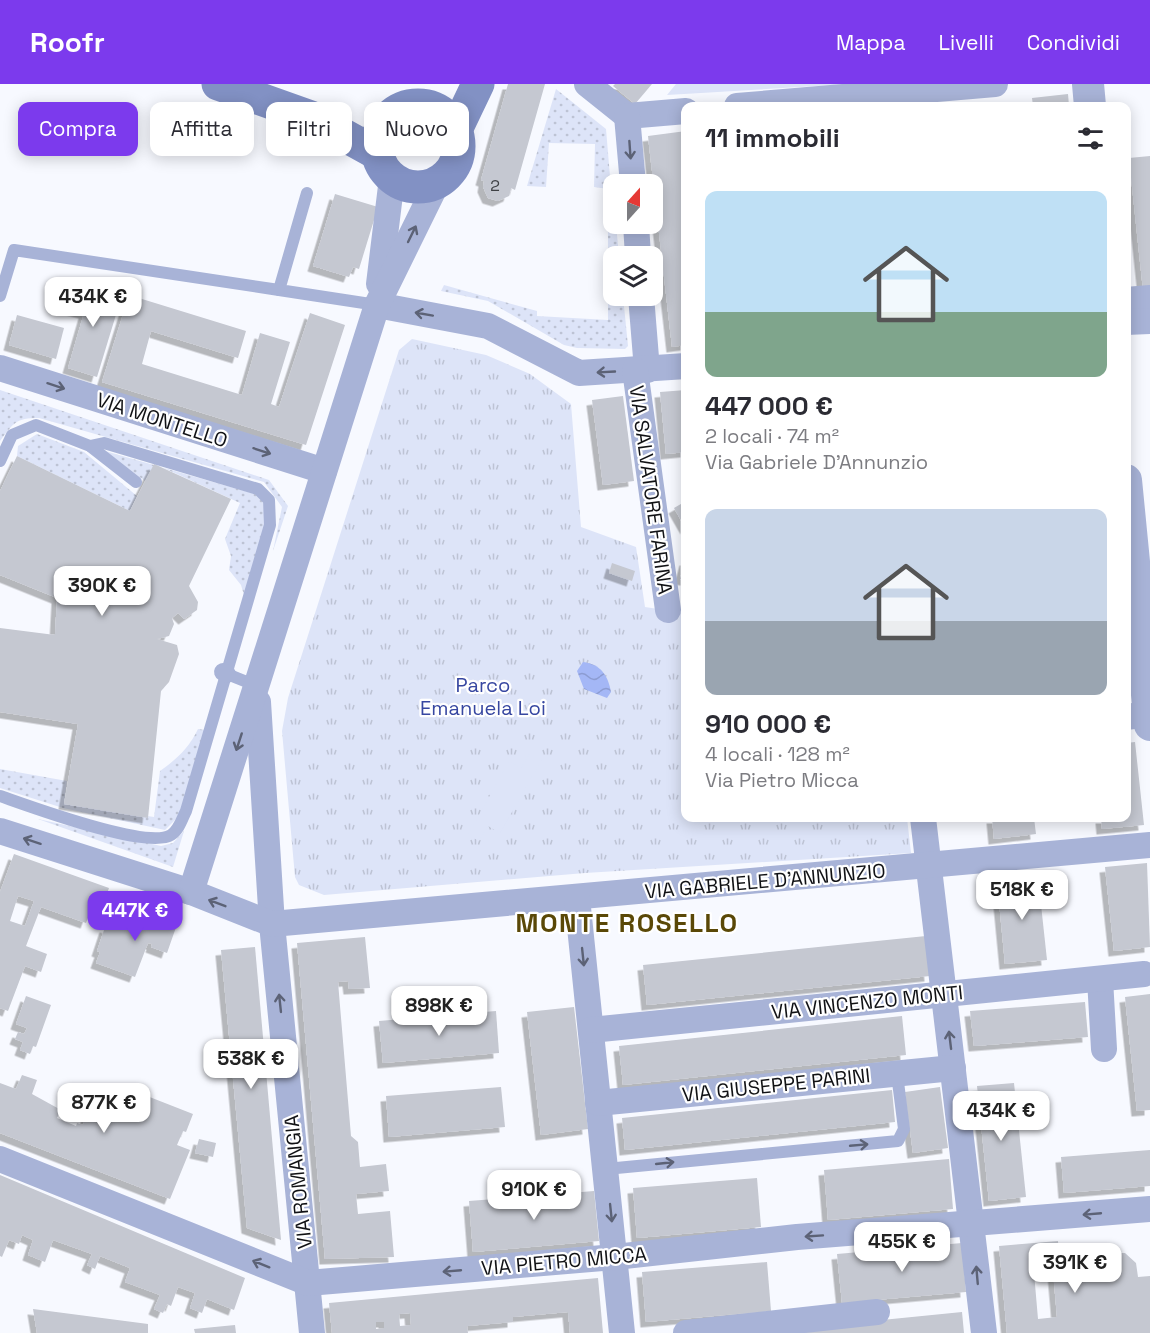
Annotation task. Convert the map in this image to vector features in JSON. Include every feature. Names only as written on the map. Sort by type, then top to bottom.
[{"type":"main road","points":[[218,84],[269,102]]},
{"type":"main road","points":[[469,103],[478,84]]},
{"type":"main road","points":[[352,144],[385,166],[404,185],[419,187],[437,183],[448,174],[458,156]]},
{"type":"main road","points":[[383,156],[385,166]]},
{"type":"street","points":[[587,84],[627,116],[681,111]]},
{"type":"street","points":[[830,102],[853,101],[937,87],[995,84]]},
{"type":"street","points":[[1088,84],[1090,102]]},
{"type":"street","points":[[627,116],[632,174]]},
{"type":"street","points":[[376,306],[385,166]]},
{"type":"street","points":[[191,892],[376,306],[437,183]]},
{"type":"street","points":[[1131,300],[1150,298]]},
{"type":"street","points":[[376,306],[488,326],[579,373],[681,366]]},
{"type":"street","name":"VIA SALVATORE FARINA","points":[[641,306],[641,370],[668,610]]},
{"type":"street","points":[[1131,322],[1150,321]]},
{"type":"street","name":"VIA MONTELLO","points":[[0,368],[324,471]]},
{"type":"street","points":[[1131,522],[1142,554],[1144,718]]},
{"type":"street","name":"VIA ROMANGIA","points":[[257,686],[272,924],[312,1333]]},
{"type":"street","points":[[924,822],[984,1333]]},
{"type":"street","name":"VIA GABRIELE D'ANNUNZIO","points":[[0,831],[191,892],[272,924],[1150,845]]},
{"type":"street","points":[[577,898],[622,1333]]},
{"type":"street","name":"VIA VINCENZO MONTI","points":[[591,1030],[1144,974]]},
{"type":"street","points":[[1100,979],[1104,1050]]},
{"type":"street","name":"VIA GIUSEPPE PARINI","points":[[598,1103],[953,1068]]},
{"type":"street","name":"VIA PIETRO MICCA","points":[[0,1159],[308,1282],[615,1257],[797,1237],[1150,1209]]},
{"type":"street","points":[[686,1333],[877,1312]]},
{"type":"lane","points":[[279,290],[307,193]]},
{"type":"lane","points":[[0,296],[14,250],[376,306]]},
{"type":"lane","points":[[0,461],[12,435],[36,425],[90,446],[136,482]]},
{"type":"lane","points":[[0,796],[62,818],[143,838],[163,838],[172,834],[186,811],[270,525],[269,500],[258,489],[104,443],[90,446]]},
{"type":"lane","points":[[225,674],[257,686]]},
{"type":"lane","points":[[606,1169],[898,1141],[904,1129],[897,1074]]},
{"type":"green space","points":[[676,84],[850,84],[667,95]]},
{"type":"green space","points":[[556,89],[606,129],[610,174],[603,174],[603,188],[594,187],[595,144],[549,143],[546,187],[527,186]]},
{"type":"green space","points":[[608,234],[617,234],[618,246],[608,246]]},
{"type":"green space","points":[[444,285],[537,311],[537,316],[608,320],[608,306],[624,306],[628,346],[625,349],[577,348],[564,345],[488,301],[441,291]]},
{"type":"green space","name":"Parco Emanuela Loi","points":[[412,339],[486,355],[530,374],[571,404],[581,527],[636,547],[645,607],[681,612],[681,822],[907,822],[911,853],[585,873],[324,895],[299,885],[295,877],[282,731],[288,698],[399,350]]},
{"type":"green space","points":[[0,390],[269,480],[288,506],[273,551],[282,507],[264,482],[39,418],[25,419],[16,423],[0,441]]},
{"type":"green space","points":[[37,434],[84,452],[137,496],[130,511],[17,456],[18,446]]},
{"type":"green space","points":[[105,451],[154,465],[145,481]]},
{"type":"green space","points":[[163,468],[255,494],[263,500],[266,520],[244,595],[241,585],[229,570],[231,556],[225,539],[240,503]]},
{"type":"green space","points":[[198,729],[205,730],[182,813],[165,830],[63,808],[0,788],[0,769],[67,781],[64,804],[154,817],[160,771],[182,753]]},
{"type":"green space","points":[[530,753],[542,759],[500,833],[488,826],[479,841],[468,835],[509,761],[521,768]]},
{"type":"green space","points":[[38,819],[161,846],[173,843],[184,831],[173,867]]},
{"type":"water","points":[[583,662],[595,665],[606,676],[611,692],[607,698],[584,689],[577,671]]},
{"type":"building","points":[[508,84],[545,84],[515,190],[511,188],[509,196],[498,201],[488,198],[483,187],[484,181],[481,180]]},
{"type":"building","points":[[615,84],[652,84],[635,104],[613,86]]},
{"type":"building","points":[[1068,94],[1069,102],[1032,102],[1032,98]]},
{"type":"building","points":[[681,132],[681,346],[672,347],[663,268],[663,246],[661,246],[659,234],[663,234],[663,174],[652,174],[648,136]]},
{"type":"building","points":[[1150,156],[1150,290],[1143,290],[1131,158]]},
{"type":"building","points":[[335,194],[378,207],[359,269],[353,267],[349,277],[313,266]]},
{"type":"building","points":[[80,283],[122,295],[97,377],[68,368],[84,313],[72,310]]},
{"type":"building","points":[[129,295],[246,331],[238,358],[151,331],[142,364],[242,395],[260,333],[290,342],[271,404],[279,407],[310,313],[345,325],[306,445],[102,382]]},
{"type":"building","points":[[17,315],[64,328],[56,359],[9,345]]},
{"type":"building","points":[[681,390],[681,452],[666,454],[660,392]]},
{"type":"building","points":[[623,396],[634,481],[603,485],[592,400]]},
{"type":"building","points":[[17,456],[130,511],[154,464],[231,499],[189,586],[198,602],[197,610],[184,619],[178,613],[172,618],[174,624],[169,636],[157,639],[177,645],[179,654],[169,682],[161,691],[148,818],[64,804],[78,724],[0,712],[0,628],[55,635],[57,598],[0,575],[0,491]]},
{"type":"building","points":[[681,504],[681,520],[674,508]]},
{"type":"building","points":[[612,563],[635,571],[632,581],[609,573]]},
{"type":"building","points":[[1131,742],[1135,742],[1144,825],[1102,829],[1101,822],[1131,822]]},
{"type":"building","points":[[992,822],[1034,822],[1036,834],[994,839]]},
{"type":"building","points":[[14,854],[109,888],[103,905],[94,902],[86,923],[41,907],[26,946],[47,954],[41,972],[25,966],[8,1011],[0,1008],[0,892]],"holes":[[[18,896],[34,901],[25,926],[10,921]]]},
{"type":"building","points":[[1147,863],[1150,947],[1114,951],[1105,867]]},
{"type":"building","points":[[1038,877],[1047,960],[1005,964],[997,881]]},
{"type":"building","points":[[165,907],[181,913],[167,953],[151,947],[152,944],[148,943],[135,977],[96,963],[100,952],[97,951],[105,927],[110,928],[117,919],[128,917],[157,929]]},
{"type":"building","points":[[926,936],[930,976],[647,1005],[643,965]]},
{"type":"building","points":[[365,937],[370,988],[349,989],[348,981],[338,982],[351,1136],[358,1142],[360,1167],[386,1164],[389,1191],[356,1194],[358,1214],[390,1211],[394,1257],[325,1259],[297,943]]},
{"type":"building","points":[[255,947],[281,1240],[247,1228],[221,950]]},
{"type":"building","points":[[1150,994],[1150,1110],[1137,1111],[1125,997]]},
{"type":"building","points":[[26,996],[51,1005],[36,1047],[33,1046],[30,1054],[20,1050],[23,1042],[15,1039],[18,1032],[24,1034],[27,1028],[16,1024]]},
{"type":"building","points":[[1085,1002],[1088,1037],[974,1046],[970,1011]]},
{"type":"building","points":[[574,1007],[588,1129],[541,1135],[527,1012]]},
{"type":"building","points":[[496,1011],[499,1053],[383,1063],[379,1021]]},
{"type":"building","points":[[902,1016],[906,1055],[623,1085],[619,1046]]},
{"type":"building","points":[[22,1075],[37,1080],[32,1094],[61,1110],[57,1118],[76,1126],[77,1123],[83,1125],[99,1084],[116,1091],[119,1085],[193,1114],[186,1132],[183,1131],[177,1145],[190,1150],[170,1199],[0,1133],[0,1083],[16,1089]]},
{"type":"building","points":[[1014,1083],[1026,1197],[989,1201],[977,1086]]},
{"type":"building","points":[[501,1087],[505,1127],[389,1137],[386,1096]]},
{"type":"building","points":[[940,1087],[948,1148],[913,1153],[905,1092]]},
{"type":"building","points":[[892,1090],[895,1122],[625,1150],[622,1118]]},
{"type":"building","points":[[199,1139],[216,1143],[213,1157],[195,1153]]},
{"type":"building","points":[[1150,1150],[1150,1186],[1064,1193],[1061,1157]]},
{"type":"building","points":[[949,1159],[953,1209],[828,1220],[824,1170]]},
{"type":"building","points":[[0,1175],[245,1278],[234,1310],[207,1299],[202,1313],[190,1308],[195,1293],[178,1287],[171,1306],[167,1304],[163,1313],[154,1309],[160,1295],[125,1282],[130,1268],[100,1256],[95,1269],[87,1265],[92,1254],[53,1240],[45,1262],[28,1255],[33,1240],[22,1235],[19,1244],[9,1240],[2,1257],[0,1256]]},
{"type":"building","points":[[757,1178],[761,1227],[637,1238],[633,1188]]},
{"type":"building","points":[[594,1191],[599,1241],[473,1252],[469,1201]]},
{"type":"building","points":[[1058,1241],[1059,1258],[1033,1261],[1038,1319],[1057,1317],[1053,1271],[1093,1268],[1103,1253],[1125,1253],[1136,1263],[1138,1277],[1150,1276],[1150,1333],[1007,1333],[999,1246]]},
{"type":"building","points":[[962,1243],[966,1292],[842,1303],[837,1254]]},
{"type":"building","points":[[767,1262],[771,1311],[646,1322],[642,1272]]},
{"type":"building","points":[[598,1278],[603,1333],[570,1333],[568,1312],[513,1317],[513,1322],[467,1326],[468,1333],[332,1333],[329,1303]],"holes":[[[410,1313],[411,1325],[400,1326],[399,1314]],[[376,1322],[384,1322],[384,1328],[376,1329]]]},
{"type":"building","points":[[33,1309],[148,1324],[148,1333],[37,1333]]},
{"type":"building","points":[[962,1312],[964,1333],[772,1333],[772,1331]]},
{"type":"building","points":[[235,1325],[236,1333],[195,1333],[194,1329]]},
{"type":"district","name":"MONTE ROSELLO","points":[[627,923]]}]
